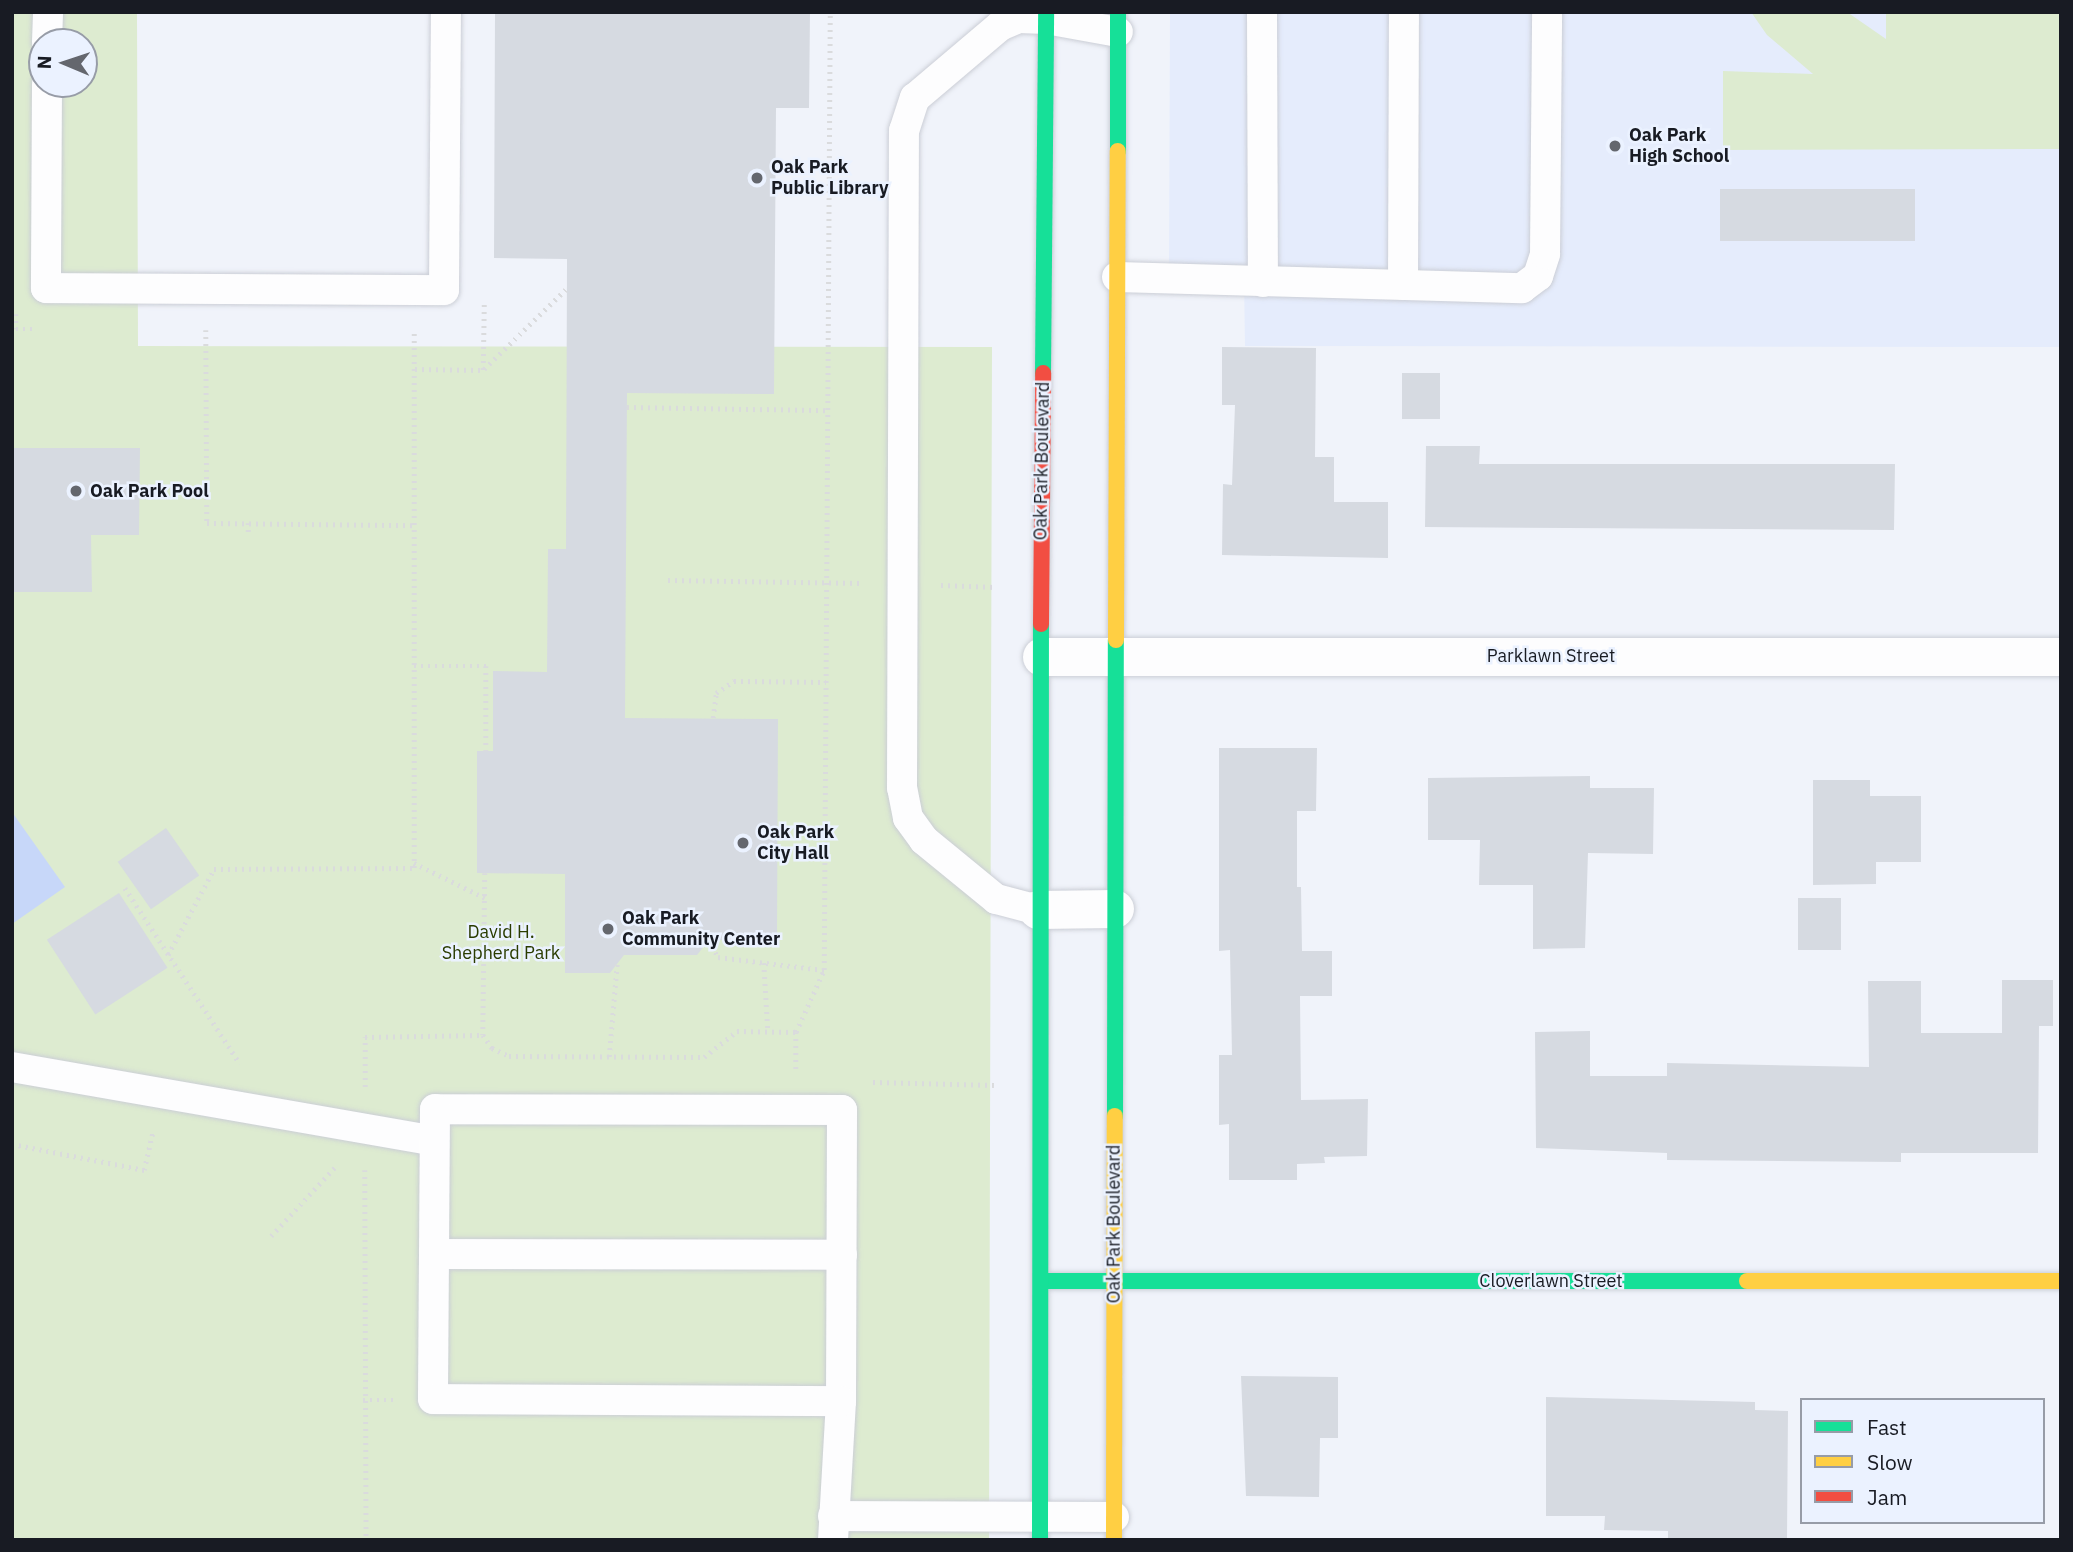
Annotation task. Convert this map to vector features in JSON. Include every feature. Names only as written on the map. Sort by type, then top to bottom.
[{"type":"street","name":"Oak Park Boulevard","points":[[1040,1528],[1042,1281],[1038,910],[1046,15]]},
{"type":"street","name":"Oak Park Boulevard","points":[[1114,1528],[1118,22]]},
{"type":"street","name":"Parklawn Street","points":[[1042,657],[2061,657]]},
{"type":"street","points":[[1038,910],[1115,909]]},
{"type":"street","name":"Cloverlawn Street","points":[[1042,1281],[2061,1281]]},
{"type":"lane","points":[[47,98],[46,288],[444,290],[446,12]]},
{"type":"lane","points":[[1262,12],[1263,282]]},
{"type":"lane","points":[[1403,285],[1404,12]]},
{"type":"lane","points":[[1117,277],[1522,288],[1538,276],[1545,254],[1547,12]]},
{"type":"lane","points":[[1038,910],[996,899],[924,840],[908,818],[902,788],[904,131],[915,98],[1000,26],[1019,18],[1046,15],[1118,22]]},
{"type":"lane","points":[[12,1067],[365,1132],[434,1142]]},
{"type":"lane","points":[[841,1401],[433,1399],[435,1109],[842,1110],[841,1401],[833,1528],[1114,1528]]},
{"type":"lane","points":[[434,1254],[842,1255]]},
{"type":"path","points":[[796,1080],[796,1032],[824,970],[830,12]]},
{"type":"path","points":[[483,370],[566,289]]},
{"type":"path","points":[[16,305],[16,329],[43,329]]},
{"type":"path","points":[[193,330],[220,330]]},
{"type":"path","points":[[206,330],[207,523],[415,525]]},
{"type":"path","points":[[168,954],[214,869],[414,868],[415,330],[401,330]]},
{"type":"path","points":[[627,407],[828,410]]},
{"type":"path","points":[[248,523],[248,532]]},
{"type":"path","points":[[668,580],[1009,586]]},
{"type":"path","points":[[414,666],[486,666],[486,751]]},
{"type":"path","points":[[713,718],[716,693],[734,681],[826,682]]},
{"type":"path","points":[[414,862],[485,898]]},
{"type":"path","points":[[485,873],[483,1035],[492,1048],[509,1056],[704,1057],[737,1031],[796,1032]]},
{"type":"path","points":[[125,888],[254,1086],[254,1110]]},
{"type":"path","points":[[709,940],[718,957],[824,970]]},
{"type":"path","points":[[764,963],[768,1031]]},
{"type":"path","points":[[609,1057],[617,964]]},
{"type":"path","points":[[366,1540],[365,1037],[483,1035]]},
{"type":"path","points":[[863,1082],[998,1085]]},
{"type":"path","points":[[12,1144],[144,1170],[154,1124]]},
{"type":"path","points":[[325,1160],[365,1168]]},
{"type":"path","points":[[271,1236],[339,1163]]},
{"type":"shaded area","name":"Oak Park High School","points":[[1170,12],[2061,12],[2061,347],[1245,346],[1244,280],[1169,279]]},
{"type":"green space","name":"David H. Shepherd Park","points":[[12,12],[137,12],[138,346],[992,347],[989,1540],[12,1540]]},
{"type":"green space","points":[[1751,12],[1847,12],[1886,39],[1886,12],[2061,12],[2061,149],[1723,150],[1723,71],[1813,74],[1767,35]]},
{"type":"water","points":[[12,812],[65,887],[12,924]]},
{"type":"building","points":[[495,12],[810,12],[809,108],[776,108],[774,394],[627,393],[625,718],[778,719],[777,940],[709,940],[697,955],[624,955],[610,973],[565,973],[565,874],[477,873],[477,751],[493,751],[493,671],[547,672],[548,549],[566,549],[567,259],[494,258]]},
{"type":"building","points":[[1720,189],[1915,189],[1915,241],[1720,241]]},
{"type":"building","points":[[1222,347],[1316,348],[1315,457],[1334,457],[1334,502],[1388,502],[1388,558],[1222,555],[1223,484],[1232,485],[1235,405],[1222,405]]},
{"type":"building","points":[[1402,373],[1440,373],[1440,419],[1402,419]]},
{"type":"building","points":[[1426,446],[1480,446],[1479,464],[1895,464],[1894,530],[1425,527]]},
{"type":"building","name":"Oak Park Pool","points":[[12,448],[140,448],[139,535],[91,535],[92,592],[12,592]]},
{"type":"building","points":[[1219,748],[1317,748],[1316,811],[1297,811],[1297,887],[1301,887],[1302,951],[1332,951],[1332,996],[1300,996],[1301,1100],[1368,1099],[1367,1156],[1324,1157],[1325,1163],[1297,1164],[1297,1180],[1229,1180],[1229,1124],[1219,1125],[1219,1055],[1232,1055],[1230,950],[1219,951]]},
{"type":"building","points":[[1590,776],[1590,788],[1654,788],[1653,854],[1588,853],[1585,948],[1533,949],[1533,885],[1479,885],[1480,840],[1428,840],[1428,778]]},
{"type":"building","points":[[1813,780],[1870,780],[1870,796],[1921,796],[1921,862],[1876,862],[1876,884],[1813,885]]},
{"type":"building","points":[[166,828],[199,876],[151,909],[118,862]]},
{"type":"building","points":[[119,893],[167,968],[95,1014],[47,940]]},
{"type":"building","points":[[1798,898],[1841,898],[1841,950],[1798,950]]},
{"type":"building","points":[[2002,980],[2053,980],[2053,1026],[2039,1026],[2038,1153],[1901,1153],[1901,1162],[1667,1160],[1667,1153],[1536,1148],[1535,1032],[1590,1031],[1590,1076],[1667,1076],[1667,1063],[1869,1067],[1868,981],[1921,981],[1921,1033],[2002,1033]]},
{"type":"building","points":[[1241,1376],[1338,1377],[1338,1438],[1320,1438],[1319,1497],[1246,1496]]},
{"type":"building","points":[[1546,1397],[1755,1402],[1755,1410],[1788,1411],[1787,1540],[1668,1540],[1668,1531],[1604,1530],[1605,1516],[1546,1516]]},
{"type":"traffic: fast","points":[[1043,373],[1046,12]]},
{"type":"traffic: fast","points":[[1118,12],[1118,151]]},
{"type":"traffic: fast","points":[[1040,1540],[1041,624]]},
{"type":"traffic: fast","points":[[1115,1116],[1116,640]]},
{"type":"traffic: fast","points":[[1042,1281],[1747,1281]]},
{"type":"traffic: slow","points":[[1116,640],[1118,151]]},
{"type":"traffic: slow","points":[[1114,1540],[1115,1116]]},
{"type":"traffic: slow","points":[[1747,1281],[2061,1281]]},
{"type":"traffic: jam","points":[[1041,624],[1043,373]]},
{"type":"place","name":"Oak Park High School","points":[[1615,146]]},
{"type":"place","name":"Oak Park Public Library","points":[[757,178]]},
{"type":"place","name":"Oak Park Pool","points":[[76,491]]},
{"type":"place","name":"Oak Park City Hall","points":[[743,843]]},
{"type":"place","name":"Oak Park Community Center","points":[[608,929]]}]
